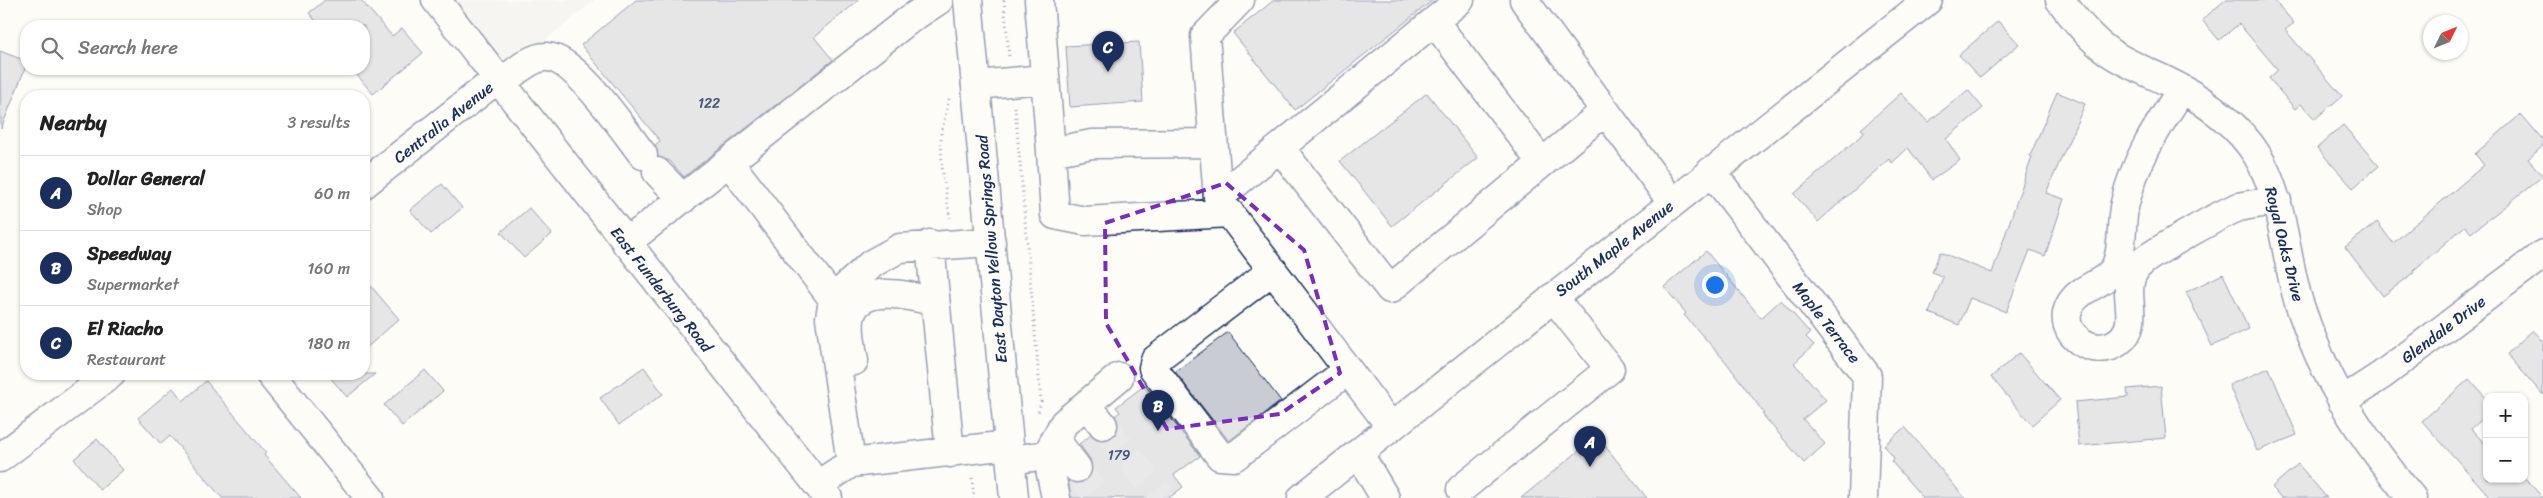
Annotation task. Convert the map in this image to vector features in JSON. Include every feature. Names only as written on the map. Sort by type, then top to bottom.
[{"type":"street","name":"East Funderburg Road","points":[[436,0],[823,492]]},
{"type":"street","points":[[626,243],[910,19],[939,0]]},
{"type":"street","name":"East Dayton Yellow Springs Road","points":[[968,0],[1014,498]]},
{"type":"street","points":[[1040,0],[1044,79],[1052,152],[1055,215],[1086,221],[1224,205],[1280,148],[1460,0]]},
{"type":"street","points":[[1240,0],[1205,36],[1213,142],[1224,205],[1391,427]]},
{"type":"street","points":[[1524,0],[1672,202]]},
{"type":"street","name":"South Maple Avenue","points":[[1302,498],[1928,0]]},
{"type":"street","name":"Royal Oaks Drive","points":[[2060,0],[2080,26],[2108,51],[2182,89],[2238,131],[2256,154],[2277,201],[2290,271],[2300,304],[2324,366],[2342,401],[2375,454],[2412,498]]},
{"type":"street","points":[[1434,21],[1542,163]]},
{"type":"street","name":"Centralia Avenue","points":[[370,179],[499,81],[532,61],[548,57],[569,66],[588,85],[650,164],[683,199]]},
{"type":"street","points":[[976,84],[1044,79]]},
{"type":"street","points":[[2182,89],[2147,144],[2133,173],[2124,205],[2120,252],[2124,269],[2148,258],[2238,207],[2277,201]]},
{"type":"street","points":[[1280,148],[1390,289],[1605,110]]},
{"type":"street","points":[[1052,152],[1092,144],[1213,142]]},
{"type":"street","points":[[729,162],[833,299]]},
{"type":"street","name":"Maple Terrace","points":[[1711,171],[1867,376],[1863,498]]},
{"type":"street","points":[[851,462],[830,318],[833,299],[871,264],[900,248],[930,244],[990,242]]},
{"type":"street","points":[[930,244],[950,453]]},
{"type":"street","name":"Glendale Drive","points":[[2342,401],[2382,375],[2543,254]]},
{"type":"street","points":[[1272,270],[1155,360],[1153,368],[1220,456],[1234,457],[1348,370]]},
{"type":"street","points":[[856,382],[850,325],[851,314],[855,306],[863,300],[890,293],[901,293],[935,302]]},
{"type":"street","points":[[1461,489],[1610,369],[1553,297]]},
{"type":"street","points":[[823,492],[851,462],[950,453],[1010,452],[1047,439],[1064,423],[1095,415],[1119,377]]},
{"type":"street","points":[[0,458],[103,380]]},
{"type":"street","points":[[275,380],[370,498]]},
{"type":"street","points":[[1047,439],[1077,468]]},
{"type":"street","points":[[1047,439],[1056,498]]},
{"type":"street","points":[[1359,454],[1385,498]]},
{"type":"path","points":[[1004,0],[1010,64]]},
{"type":"path","points":[[948,90],[949,100],[941,134],[942,167],[951,222]]},
{"type":"path","points":[[1014,104],[1042,401],[1037,415],[1047,439]]},
{"type":"path","points":[[972,478],[974,498]]},
{"type":"highlighted area","points":[[1226,183],[1304,250],[1340,373],[1280,414],[1167,429],[1106,323],[1105,223]]},
{"type":"shaded area","points":[[436,0],[595,0],[497,79]]},
{"type":"building","points":[[325,0],[361,0],[392,36],[402,28],[423,53],[373,94],[357,75],[370,75],[370,20],[315,20],[309,13]]},
{"type":"building","points":[[636,0],[859,0],[814,37],[833,60],[684,177],[670,161],[658,157],[655,145],[660,141],[581,45]]},
{"type":"building","points":[[1274,0],[1433,0],[1295,110],[1233,33]]},
{"type":"building","points":[[2225,0],[2274,0],[2294,23],[2285,30],[2342,96],[2315,119],[2301,104],[2295,109],[2269,78],[2278,70],[2239,24],[2219,40],[2202,20]]},
{"type":"building","points":[[1998,21],[2019,44],[1980,78],[1959,55]]},
{"type":"building","points":[[1139,42],[1143,102],[1070,107],[1066,46]]},
{"type":"building","points":[[0,51],[20,59],[20,75],[22,75],[1,129]]},
{"type":"building","points":[[1968,90],[1983,108],[1946,139],[1960,160],[1932,180],[1908,148],[1892,163],[1889,159],[1818,222],[1794,194],[1865,132],[1861,129],[1901,93],[1928,122]]},
{"type":"building","points":[[2057,92],[2085,104],[2046,193],[2064,199],[2045,256],[2030,250],[2006,312],[1970,298],[1959,325],[1929,313],[1943,277],[1932,272],[1940,252],[1992,273],[2032,157],[2030,156]]},
{"type":"building","points":[[1427,93],[1478,158],[1392,226],[1340,161]]},
{"type":"building","points":[[2521,114],[2543,140],[2543,146],[2528,159],[2543,176],[2471,233],[2465,226],[2414,270],[2415,272],[2383,296],[2345,247],[2377,222],[2393,243],[2484,165],[2475,154]]},
{"type":"building","points":[[2343,125],[2379,166],[2353,188],[2317,148]]},
{"type":"building","points":[[442,184],[462,208],[431,234],[410,210]]},
{"type":"building","points":[[529,208],[552,234],[524,258],[501,232]]},
{"type":"building","points":[[1706,251],[1761,318],[1781,300],[1810,333],[1806,337],[1814,345],[1794,363],[1826,400],[1803,419],[1825,444],[1804,463],[1762,414],[1764,413],[1726,362],[1684,315],[1686,313],[1664,287]]},
{"type":"building","points":[[2223,274],[2249,329],[2212,346],[2186,292]]},
{"type":"building","points":[[370,285],[399,319],[370,345]]},
{"type":"building","points":[[2533,330],[2543,341],[2543,395],[2507,354]]},
{"type":"building","points":[[1228,332],[1281,401],[1229,441],[1175,372]]},
{"type":"building","points":[[2019,353],[2060,400],[2032,425],[1991,377]]},
{"type":"building","points":[[644,367],[663,394],[619,425],[600,398]]},
{"type":"building","points":[[2269,368],[2297,435],[2257,451],[2229,385]]},
{"type":"building","points":[[425,370],[443,391],[402,426],[384,405]]},
{"type":"building","points":[[2469,379],[2483,395],[2483,418],[2471,429],[2483,442],[2483,483],[2528,483],[2528,481],[2543,498],[2491,498],[2422,421]]},
{"type":"building","points":[[332,380],[368,380],[347,397]]},
{"type":"building","points":[[206,381],[266,453],[264,455],[301,498],[222,498],[170,436],[161,444],[138,418],[173,388],[183,401]]},
{"type":"building","points":[[1145,385],[1200,456],[1174,475],[1183,487],[1169,498],[1071,498],[1068,480],[1079,483],[1087,480],[1092,474],[1090,459],[1079,444],[1091,435],[1097,439],[1105,440],[1113,437],[1118,430],[1115,416],[1120,412],[1116,407]]},
{"type":"building","points":[[2161,386],[2166,438],[2079,446],[2075,402],[2128,397],[2127,389]]},
{"type":"building","points":[[1905,427],[1965,498],[1923,498],[1891,461],[1894,458],[1884,445]]},
{"type":"building","points":[[1597,436],[1647,498],[1521,498]]},
{"type":"building","points":[[97,439],[123,470],[100,490],[74,459]]},
{"type":"building","points":[[2298,464],[2327,498],[2281,498],[2272,487]]},
{"type":"tunnel","points":[[1103,425],[1161,498]]},
{"type":"tunnel","points":[[1077,468],[1099,498]]},
{"type":"place","name":"El Riacho","points":[[1108,72]]},
{"type":"place","name":"Speedway","points":[[1158,431]]},
{"type":"place","name":"Dollar General","points":[[1590,467]]}]
